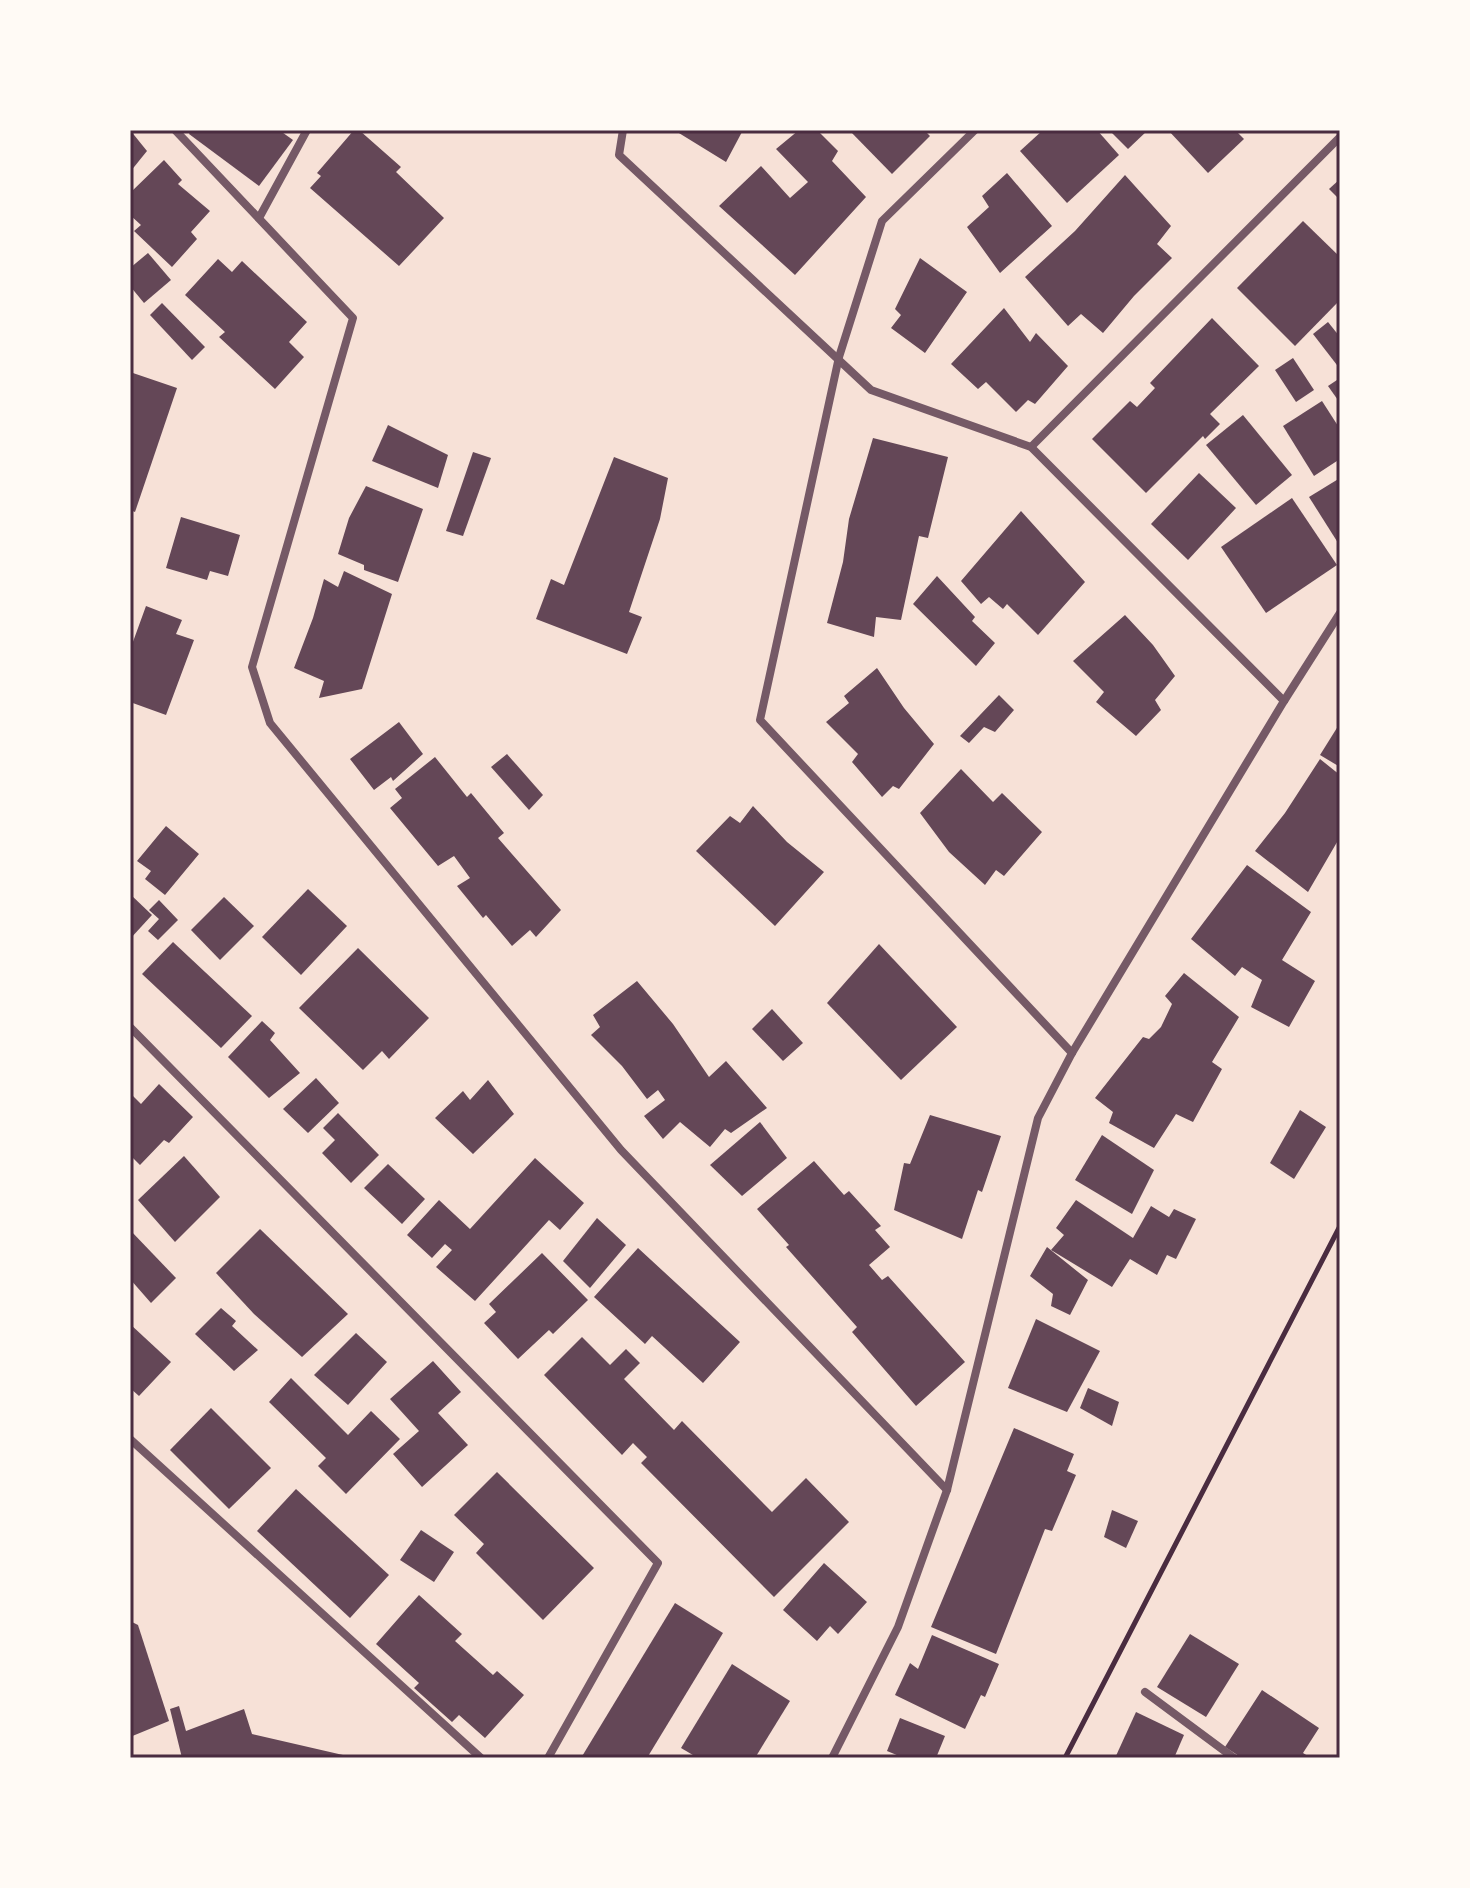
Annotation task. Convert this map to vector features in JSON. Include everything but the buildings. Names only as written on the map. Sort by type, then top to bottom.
[{"type":"street","points":[[175,130],[353,318],[252,667],[270,723],[621,1150],[947,1490]]},
{"type":"street","points":[[259,218],[307,130]]},
{"type":"street","points":[[623,130],[619,155],[871,390],[1031,447],[1284,701]]},
{"type":"street","points":[[975,130],[882,221],[839,357],[760,720],[1072,1053]]},
{"type":"street","points":[[1031,447],[1340,137]]},
{"type":"street","points":[[832,1758],[898,1627],[947,1490],[1038,1118],[1072,1053],[1340,613]]},
{"type":"street","points":[[130,1027],[658,1563],[548,1758]]},
{"type":"street","points":[[130,1439],[481,1758]]},
{"type":"street","points":[[1145,1692],[1234,1758]]},
{"type":"path","points":[[1065,1758],[1340,1226]]}]
